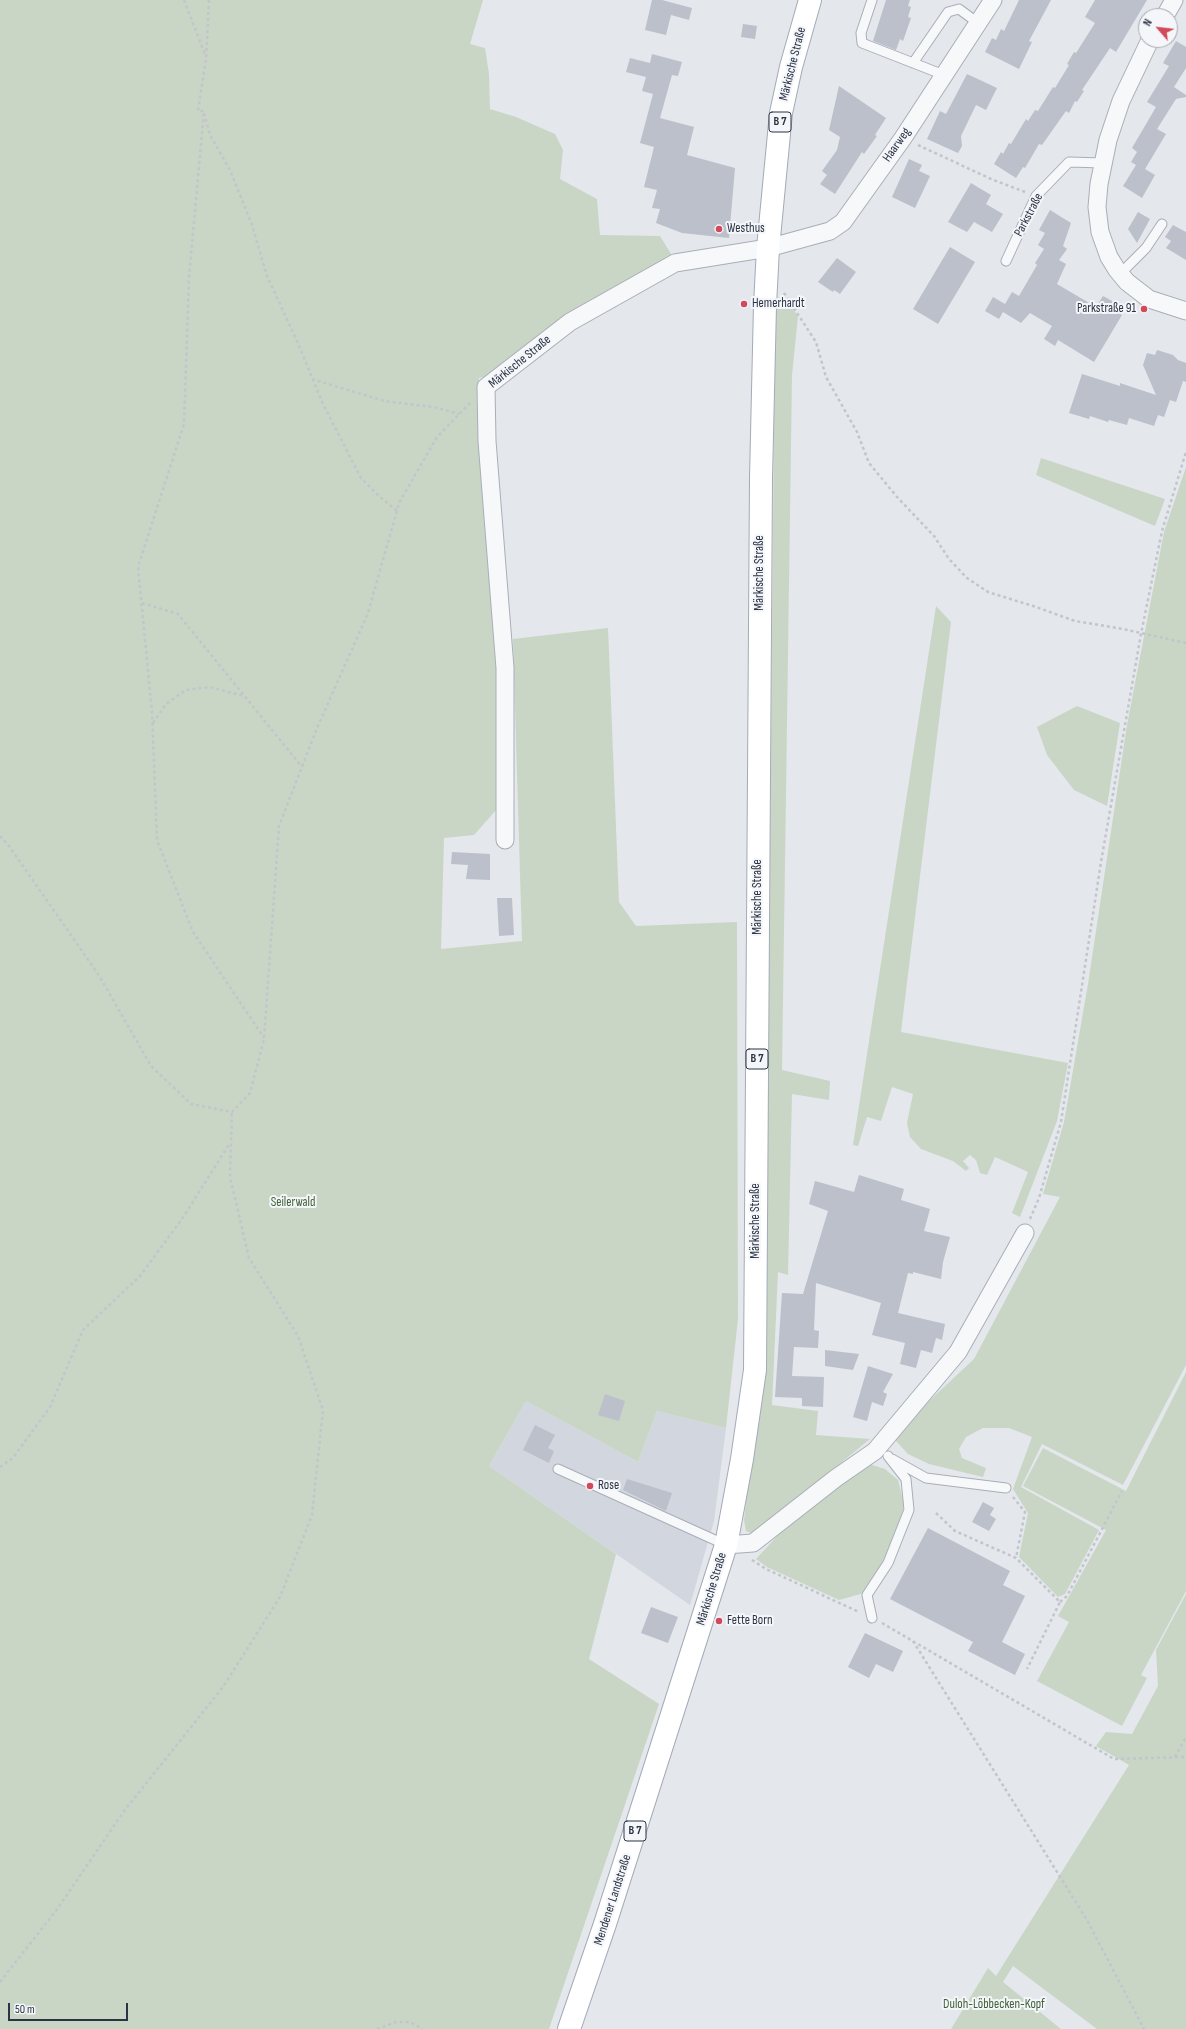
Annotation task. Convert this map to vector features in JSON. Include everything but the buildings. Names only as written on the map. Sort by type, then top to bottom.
[{"type":"main road","name":"Märkische Straße","points":[[699,1633],[726,1545],[742,1459],[755,1370],[761,478],[766,282],[781,112],[791,67],[810,0]]},
{"type":"main road","name":"Mendener Landstraße","points":[[569,2029],[605,1924],[699,1633]]},
{"type":"street","name":"Haarweg","points":[[768,248],[830,231],[843,222],[903,138],[993,0]]},
{"type":"street","points":[[1146,48],[1121,101],[1108,140],[1097,207],[1100,232],[1109,257],[1120,274],[1132,286],[1149,299],[1186,311]]},
{"type":"street","name":"Märkische Straße","points":[[505,840],[505,668],[487,441],[486,387],[570,322],[675,263],[768,248]]},
{"type":"street","name":"Märkische Straße","points":[[726,1545],[753,1543],[836,1478],[881,1454],[958,1352],[1025,1233]]},
{"type":"lane","points":[[872,0],[861,33],[862,43],[944,75]]},
{"type":"lane","points":[[913,63],[948,12],[959,9],[978,23]]},
{"type":"lane","name":"Parkstraße","points":[[1006,261],[1036,196],[1069,162],[1103,164]]},
{"type":"lane","points":[[1120,274],[1146,248],[1162,224]]},
{"type":"lane","points":[[881,1454],[926,1478],[1006,1488]]},
{"type":"lane","points":[[872,1618],[867,1595],[888,1563],[909,1510],[906,1479],[881,1454]]},
{"type":"lane","points":[[558,1469],[726,1545]]},
{"type":"path","points":[[184,0],[187,3],[206,59]]},
{"type":"path","points":[[204,110],[198,110],[206,59],[209,0]]},
{"type":"path","points":[[204,110],[210,135],[230,170],[252,225],[267,276],[297,341],[323,404],[361,478],[397,511]]},
{"type":"path","points":[[204,110],[189,277],[184,424],[138,567],[153,724],[157,840],[193,932],[264,1039]]},
{"type":"path","points":[[903,138],[991,179],[1036,196]]},
{"type":"path","points":[[766,282],[784,293],[816,342],[826,377],[857,432],[869,463],[897,497],[934,536],[948,559],[967,578],[988,592],[1075,621],[1186,644]]},
{"type":"path","points":[[312,379],[384,401],[434,407],[459,414]]},
{"type":"path","points":[[0,1982],[58,1908],[124,1811],[223,1687],[280,1597],[312,1515],[323,1410],[298,1336],[249,1258],[230,1176],[232,1112],[250,1093],[264,1039],[279,826],[302,767],[368,612],[399,503],[437,437],[486,387]]},
{"type":"path","points":[[1025,1233],[1039,1198],[1061,1122],[1101,862],[1141,634],[1162,531],[1186,452]]},
{"type":"path","points":[[142,603],[178,614],[302,767]]},
{"type":"path","points":[[153,724],[166,704],[186,690],[210,687],[245,696]]},
{"type":"path","points":[[0,836],[9,846],[100,977],[151,1066],[191,1104],[232,1112]]},
{"type":"path","points":[[0,1467],[12,1458],[50,1407],[84,1330],[140,1276],[182,1219],[231,1142]]},
{"type":"path","points":[[1006,1488],[1025,1512],[1016,1558]]},
{"type":"path","points":[[1026,1669],[1060,1602],[1067,1596],[1122,1491]]},
{"type":"path","points":[[936,1514],[955,1531],[1016,1558],[1060,1602]]},
{"type":"path","points":[[749,1559],[766,1569],[872,1618],[1114,1759],[1186,1757]]},
{"type":"path","points":[[912,1640],[1087,1920],[1144,2029]]},
{"type":"path","points":[[1175,1757],[1186,1737]]},
{"type":"path","points":[[377,2029],[396,2022],[410,2022],[423,2029]]},
{"type":"shaded area","points":[[526,1401],[638,1462],[657,1411],[726,1428],[714,1521],[690,1605],[489,1466]]},
{"type":"green space","name":"Seilerwald","points":[[0,0],[483,0],[470,44],[485,48],[489,74],[490,109],[516,117],[555,134],[563,150],[560,179],[597,199],[600,235],[660,236],[673,257],[484,377],[479,378],[480,443],[499,674],[497,809],[474,835],[444,838],[441,949],[522,941],[513,639],[608,628],[619,902],[636,926],[737,922],[738,1319],[726,1428],[657,1411],[638,1462],[526,1401],[489,1466],[616,1554],[589,1659],[659,1704],[549,2029],[0,2029]]},
{"type":"green space","points":[[783,295],[798,316],[792,375],[782,1070],[830,1081],[829,1100],[792,1094],[788,1275],[778,1272],[772,1405],[818,1411],[816,1435],[870,1439],[757,1532],[751,1533],[746,1531],[744,1520],[761,1373],[766,1268],[775,310],[777,299]]},
{"type":"green space","points":[[1041,458],[1165,499],[1155,526],[1036,475]]},
{"type":"green space","points":[[1186,467],[1186,1365],[1123,1485],[1042,1444],[1021,1487],[1099,1530],[1065,1594],[1058,1597],[1019,1557],[1028,1513],[1013,1489],[1032,1437],[1009,1428],[983,1428],[966,1437],[959,1449],[962,1458],[986,1468],[983,1477],[929,1464],[908,1454],[895,1440],[899,1429],[974,1359],[1060,1197],[1043,1194],[1064,1122],[1088,984],[1127,725],[1164,532]]},
{"type":"green space","points":[[936,606],[951,622],[901,1032],[1068,1063],[1057,1121],[1020,1217],[1012,1213],[1028,1172],[995,1157],[987,1175],[980,1173],[976,1160],[970,1155],[963,1161],[969,1168],[966,1171],[953,1161],[921,1149],[910,1137],[907,1123],[913,1094],[892,1087],[881,1121],[867,1117],[858,1146],[853,1145]]},
{"type":"green space","points":[[1077,706],[1120,723],[1107,806],[1074,790],[1047,755],[1037,727]]},
{"type":"green space","points":[[1186,1372],[1186,1591],[1141,1675],[1147,1678],[1122,1726],[1037,1681],[1069,1622],[1058,1616],[1106,1530],[1023,1486],[1043,1448],[1126,1491]]},
{"type":"green space","points":[[869,1464],[885,1469],[898,1480],[904,1504],[901,1524],[885,1560],[864,1593],[839,1600],[767,1567],[756,1559],[794,1518]]},
{"type":"green space","name":"Duloh-Löbbecken-Kopf","points":[[1186,1594],[1186,2029],[1097,2029],[1013,1966],[1003,1982],[1061,2029],[951,2029],[988,1968],[996,1976],[1129,1765],[1096,1746],[1106,1732],[1132,1734],[1158,1686],[1156,1650]]},
{"type":"place","name":"Westhus","points":[[719,229]]},
{"type":"place","name":"Hemerhardt","points":[[744,304]]},
{"type":"place","name":"Parkstraße 91","points":[[1144,309]]},
{"type":"place","name":"Rose","points":[[590,1486]]},
{"type":"place","name":"Fette Born","points":[[719,1621]]}]
